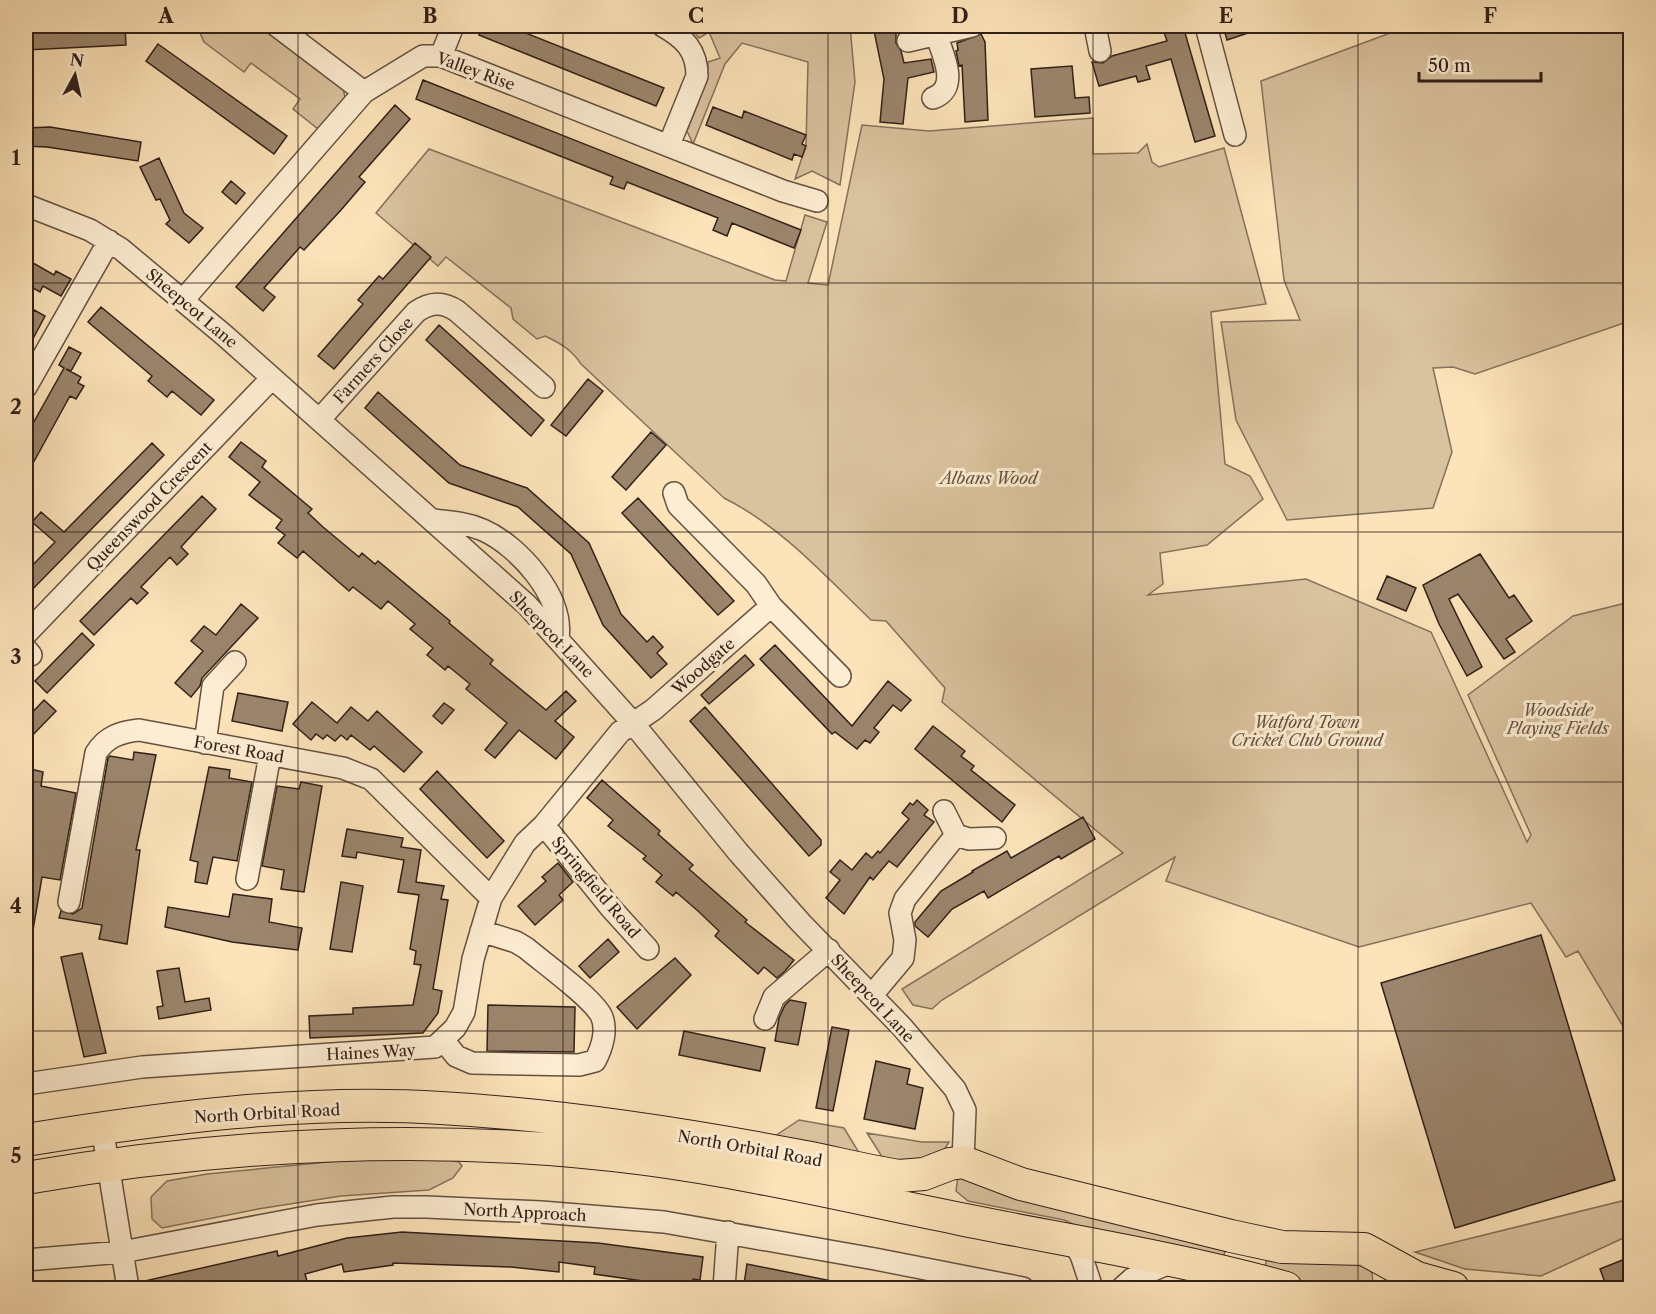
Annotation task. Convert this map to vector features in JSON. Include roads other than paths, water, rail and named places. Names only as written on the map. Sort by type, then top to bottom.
[{"type":"highway","name":"North Orbital Road","points":[[26,1140],[102,1127],[263,1111],[440,1108],[642,1130],[750,1147],[899,1176],[912,1176],[952,1166]]},
{"type":"highway","name":"North Orbital Road","points":[[26,1178],[107,1164],[233,1150],[364,1144],[471,1145],[546,1149],[645,1159],[739,1175],[1174,1261],[1286,1288]]},
{"type":"highway","points":[[961,1219],[941,1188],[952,1166],[1282,1247],[1364,1249],[1385,1275],[1417,1278],[1453,1288]]},
{"type":"street","points":[[277,26],[364,92]]},
{"type":"street","points":[[441,56],[453,26]]},
{"type":"street","points":[[663,26],[688,45],[697,64],[697,76],[669,146]]},
{"type":"street","points":[[908,41],[935,30],[972,26]]},
{"type":"street","points":[[1095,26],[1100,51]]},
{"type":"street","points":[[1206,26],[1239,112],[1235,135]]},
{"type":"street","points":[[933,98],[943,95],[948,86],[945,60],[935,30]]},
{"type":"street","name":"Valley Rise","points":[[184,299],[364,92],[423,56],[441,56],[669,146],[817,201]]},
{"type":"street","name":"Sheepcot Lane","points":[[26,205],[58,216],[109,241],[184,299],[527,605],[632,722],[738,852],[872,995],[955,1089],[965,1110],[952,1166]]},
{"type":"street","points":[[26,387],[109,241]]},
{"type":"street","name":"Farmers Close","points":[[320,420],[416,312],[432,304],[448,305],[457,311],[544,387]]},
{"type":"street","name":"Queenswood Crescent","points":[[26,634],[272,378]]},
{"type":"street","points":[[674,494],[678,505],[756,584],[771,606],[840,676]]},
{"type":"street","points":[[434,520],[460,522],[479,529],[519,557],[533,571],[555,606],[560,624],[558,638]]},
{"type":"street","name":"Woodgate","points":[[632,722],[653,710],[771,606]]},
{"type":"street","points":[[205,743],[213,686],[235,662]]},
{"type":"street","points":[[481,931],[516,942],[526,948],[592,1005],[601,1016],[604,1025],[600,1052],[595,1061],[579,1065],[472,1063],[456,1056],[444,1041],[464,1012],[481,931],[491,898],[525,843],[544,825],[607,746],[632,722]]},
{"type":"street","name":"Forest Road","points":[[69,902],[92,763],[102,744],[118,734],[139,730],[343,768],[371,779],[491,898]]},
{"type":"street","points":[[247,879],[270,754]]},
{"type":"street","points":[[944,810],[956,835],[969,839],[995,838]]},
{"type":"street","name":"Springfield Road","points":[[544,825],[648,950]]},
{"type":"street","points":[[872,995],[903,958],[905,940],[900,913],[905,899],[956,835]]},
{"type":"street","points":[[765,1019],[774,997],[829,950]]},
{"type":"street","name":"Haines Way","points":[[26,1084],[142,1067],[282,1056],[412,1051],[435,1047],[444,1041]]},
{"type":"street","points":[[102,1127],[128,1288]]},
{"type":"street","name":"North Approach","points":[[26,1260],[122,1252],[262,1225],[393,1207],[541,1212],[664,1222],[1023,1288]]},
{"type":"street","points":[[724,1288],[728,1232]]},
{"type":"street","points":[[1072,1240],[1081,1255],[1092,1288]]},
{"type":"street","points":[[1122,1288],[1132,1279],[1174,1261]]},
{"type":"park label","name":"Albans Wood","points":[[989,478]]},
{"type":"park label","name":"Woodside Playing Fields","points":[[1558,719]]},
{"type":"park label","name":"Watford Town Cricket Club Ground","points":[[1307,731]]}]
